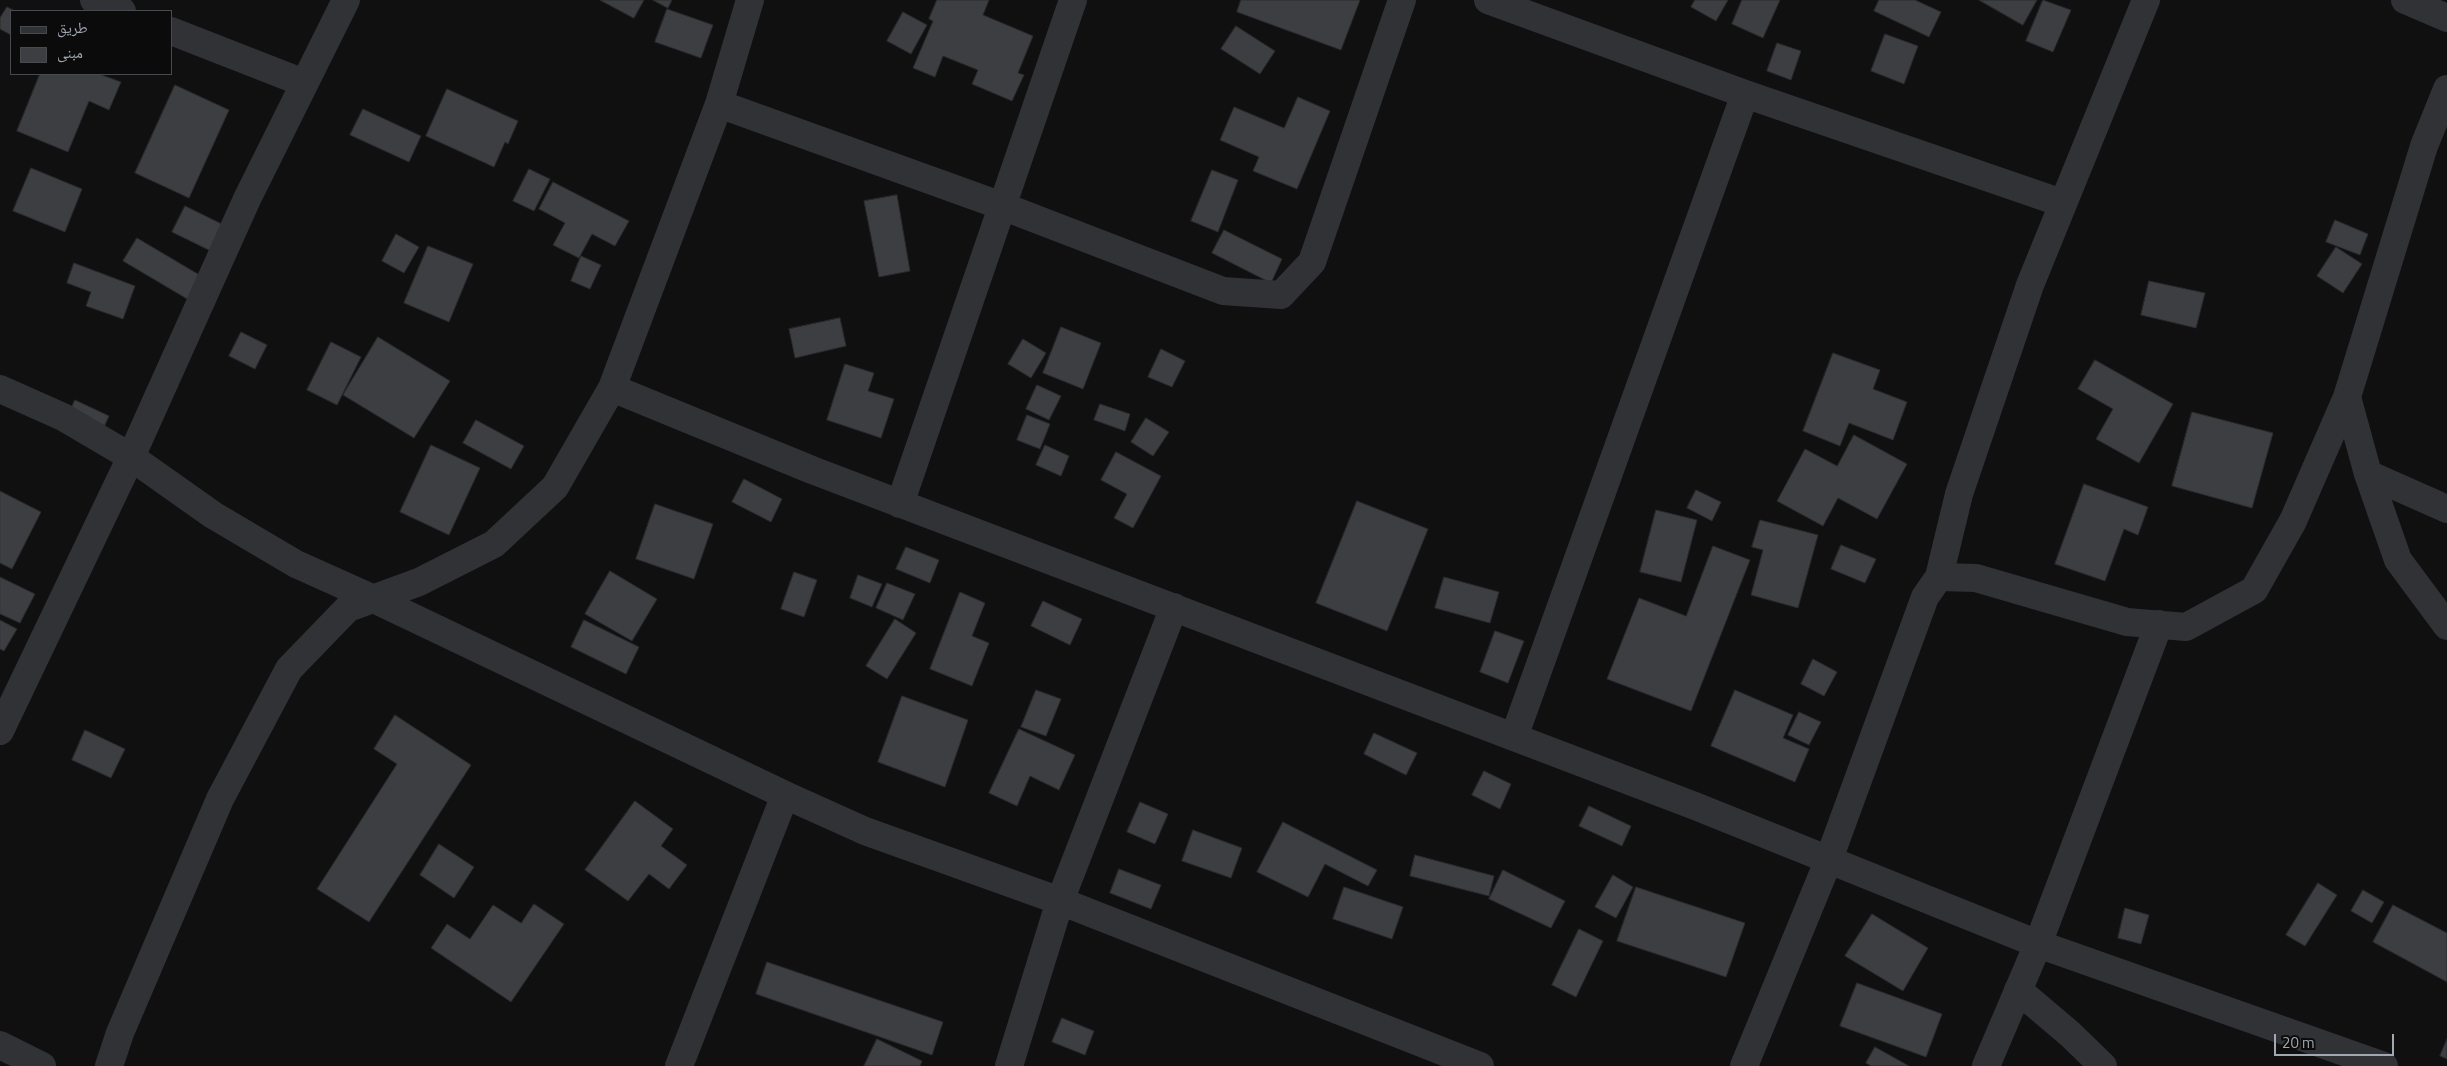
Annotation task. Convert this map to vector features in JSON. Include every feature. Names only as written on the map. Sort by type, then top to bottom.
[{"type":"street","points":[[94,0],[119,10]]},
{"type":"street","points":[[0,730],[6,701],[131,457],[247,199],[346,0]]},
{"type":"street","points":[[109,1066],[120,1033],[220,799],[289,669],[348,608],[419,582],[494,544],[555,488],[612,388],[719,104],[750,0]]},
{"type":"street","points":[[900,504],[1073,0]]},
{"type":"street","points":[[719,104],[1002,206],[1223,291],[1281,294],[1312,262],[1402,0]]},
{"type":"street","points":[[1488,0],[1745,94],[2062,203]]},
{"type":"street","points":[[1744,1066],[1828,859],[1925,597],[1939,577],[1959,494],[2030,285],[2146,0]]},
{"type":"street","points":[[2404,0],[2447,18]]},
{"type":"street","points":[[172,31],[304,83]]},
{"type":"street","points":[[1939,577],[1976,578],[2127,622],[2186,626],[2254,590],[2293,521],[2347,398],[2424,146],[2447,89]]},
{"type":"street","points":[[1514,737],[1745,94]]},
{"type":"street","points":[[612,388],[802,467],[1514,737],[1828,859],[2038,944],[2384,1066]]},
{"type":"street","points":[[0,389],[63,417],[131,457],[213,515],[296,564],[374,599],[785,795],[865,831],[1060,902],[1480,1066]]},
{"type":"street","points":[[2347,398],[2368,474],[2398,560],[2447,626]]},
{"type":"street","points":[[2368,474],[2447,509]]},
{"type":"street","points":[[1009,1066],[1060,902],[1174,607]]},
{"type":"street","points":[[1986,1066],[2038,944],[2159,624]]},
{"type":"street","points":[[679,1066],[785,795]]},
{"type":"street","points":[[2018,990],[2070,1034],[2103,1066]]},
{"type":"street","points":[[0,1045],[42,1066]]},
{"type":"building","points":[[600,0],[644,0],[634,18]]},
{"type":"building","points":[[653,0],[672,0],[668,8]]},
{"type":"building","points":[[937,0],[989,0],[983,15],[1033,36],[1018,73],[1024,75],[1012,101],[972,84],[978,70],[943,56],[935,77],[913,68],[933,21],[929,19]]},
{"type":"building","points":[[1241,0],[1360,0],[1341,50],[1237,12]]},
{"type":"building","points":[[1695,0],[1728,0],[1716,21],[1691,7]]},
{"type":"building","points":[[1742,0],[1780,0],[1763,38],[1732,24]]},
{"type":"building","points":[[1879,0],[1915,0],[1941,12],[1929,37],[1874,11]]},
{"type":"building","points":[[1979,0],[2037,0],[2023,25]]},
{"type":"building","points":[[2043,0],[2071,10],[2053,52],[2026,41]]},
{"type":"building","points":[[7,7],[13,10],[10,10],[10,34],[0,29],[0,18]]},
{"type":"building","points":[[667,9],[713,25],[701,58],[655,42]]},
{"type":"building","points":[[903,12],[927,25],[911,54],[887,41]]},
{"type":"building","points":[[1236,26],[1275,51],[1260,74],[1221,49]]},
{"type":"building","points":[[1885,34],[1918,46],[1904,84],[1871,71]]},
{"type":"building","points":[[1777,43],[1801,51],[1791,80],[1767,71]]},
{"type":"building","points":[[40,75],[102,75],[121,82],[109,110],[89,101],[68,152],[17,131]]},
{"type":"building","points":[[175,85],[229,110],[189,198],[135,173]]},
{"type":"building","points":[[447,89],[518,121],[508,144],[505,142],[494,167],[426,136]]},
{"type":"building","points":[[1298,97],[1330,111],[1297,189],[1253,171],[1259,157],[1220,140],[1234,107],[1284,128]]},
{"type":"building","points":[[363,109],[421,136],[409,162],[350,135]]},
{"type":"building","points":[[31,168],[82,189],[65,232],[13,211]]},
{"type":"building","points":[[529,169],[550,179],[534,211],[513,201]]},
{"type":"building","points":[[1212,170],[1238,180],[1218,232],[1191,221]]},
{"type":"building","points":[[553,182],[629,221],[615,246],[592,234],[579,258],[553,245],[565,223],[539,209]]},
{"type":"building","points":[[897,195],[910,271],[879,277],[864,201]]},
{"type":"building","points":[[185,206],[232,229],[219,255],[172,232]]},
{"type":"building","points":[[2335,220],[2368,234],[2360,255],[2326,242]]},
{"type":"building","points":[[1224,230],[1282,259],[1271,283],[1212,253]]},
{"type":"building","points":[[396,234],[419,247],[404,273],[382,261]]},
{"type":"building","points":[[137,238],[208,280],[194,303],[123,261]]},
{"type":"building","points":[[428,246],[473,264],[449,322],[404,303]]},
{"type":"building","points":[[2336,247],[2362,264],[2343,293],[2317,276]]},
{"type":"building","points":[[581,256],[601,265],[590,289],[571,281]]},
{"type":"building","points":[[74,263],[135,286],[123,319],[86,306],[91,292],[67,283]]},
{"type":"building","points":[[2149,281],[2205,293],[2196,328],[2141,315]]},
{"type":"building","points":[[840,318],[846,346],[795,358],[789,329]]},
{"type":"building","points":[[1061,327],[1101,343],[1083,389],[1043,373]]},
{"type":"building","points":[[241,332],[267,345],[255,369],[229,356]]},
{"type":"building","points":[[378,337],[450,381],[414,438],[343,395]]},
{"type":"building","points":[[1023,339],[1046,353],[1031,378],[1008,364]]},
{"type":"building","points":[[331,342],[361,357],[337,405],[307,390]]},
{"type":"building","points":[[1161,349],[1185,361],[1172,387],[1148,377]]},
{"type":"building","points":[[1833,353],[1880,370],[1873,389],[1907,402],[1893,440],[1849,423],[1840,446],[1803,431]]},
{"type":"building","points":[[2095,360],[2173,404],[2139,463],[2096,439],[2113,409],[2078,389]]},
{"type":"building","points":[[845,364],[874,373],[868,391],[894,399],[881,438],[827,420]]},
{"type":"building","points":[[1037,385],[1061,396],[1049,420],[1026,409]]},
{"type":"building","points":[[75,400],[109,416],[100,436],[66,420]]},
{"type":"building","points":[[1100,404],[1130,414],[1125,431],[1094,420]]},
{"type":"building","points":[[2192,412],[2273,433],[2252,508],[2172,486]]},
{"type":"building","points":[[1027,415],[1050,424],[1040,449],[1017,440]]},
{"type":"building","points":[[1146,418],[1169,432],[1153,456],[1131,442]]},
{"type":"building","points":[[476,420],[524,446],[511,469],[463,443]]},
{"type":"building","points":[[1854,435],[1907,464],[1877,519],[1838,498],[1823,526],[1777,501],[1805,449],[1837,466]]},
{"type":"building","points":[[431,445],[480,468],[449,535],[400,512]]},
{"type":"building","points":[[1045,445],[1069,456],[1061,476],[1036,465]]},
{"type":"building","points":[[1116,452],[1161,476],[1133,528],[1114,518],[1127,494],[1101,480]]},
{"type":"building","points":[[744,479],[782,499],[771,522],[732,502]]},
{"type":"building","points":[[2084,484],[2148,507],[2138,535],[2124,529],[2105,581],[2055,564]]},
{"type":"building","points":[[1696,490],[1721,502],[1712,521],[1687,508]]},
{"type":"building","points":[[0,491],[41,512],[12,569],[0,563]]},
{"type":"building","points":[[1357,501],[1428,529],[1387,631],[1316,603]]},
{"type":"building","points":[[655,504],[713,524],[694,579],[636,559]]},
{"type":"building","points":[[1656,510],[1697,520],[1681,582],[1640,572]]},
{"type":"building","points":[[1760,520],[1818,535],[1798,608],[1751,595],[1763,550],[1752,547]]},
{"type":"building","points":[[1841,545],[1876,559],[1865,583],[1831,569]]},
{"type":"building","points":[[1713,546],[1750,560],[1691,711],[1607,679],[1639,598],[1686,616]]},
{"type":"building","points":[[906,547],[939,560],[930,583],[896,569]]},
{"type":"building","points":[[610,571],[657,599],[632,641],[585,614]]},
{"type":"building","points":[[794,572],[817,580],[804,617],[781,609]]},
{"type":"building","points":[[858,575],[882,584],[872,607],[850,598]]},
{"type":"building","points":[[0,577],[35,594],[20,623],[0,614]]},
{"type":"building","points":[[1444,577],[1499,592],[1490,623],[1435,608]]},
{"type":"building","points":[[887,583],[915,594],[903,620],[876,608]]},
{"type":"building","points":[[960,592],[985,603],[972,636],[989,643],[972,686],[930,669]]},
{"type":"building","points":[[1043,601],[1082,619],[1070,645],[1031,626]]},
{"type":"building","points":[[895,619],[916,633],[887,679],[866,666]]},
{"type":"building","points":[[0,620],[17,629],[4,651],[0,649]]},
{"type":"building","points":[[584,620],[639,647],[626,674],[571,647]]},
{"type":"building","points":[[1495,631],[1524,641],[1508,683],[1480,672]]},
{"type":"building","points":[[1813,659],[1837,672],[1824,696],[1801,684]]},
{"type":"building","points":[[1036,690],[1061,699],[1046,736],[1021,727]]},
{"type":"building","points":[[1735,690],[1793,715],[1783,738],[1809,749],[1795,782],[1711,746]]},
{"type":"building","points":[[902,696],[968,720],[945,787],[878,762]]},
{"type":"building","points":[[1799,712],[1821,722],[1809,745],[1788,735]]},
{"type":"building","points":[[395,715],[471,765],[369,922],[317,889],[397,764],[374,749]]},
{"type":"building","points":[[1019,729],[1075,755],[1059,790],[1030,776],[1017,806],[989,793]]},
{"type":"building","points":[[85,730],[125,749],[111,778],[72,760]]},
{"type":"building","points":[[1374,733],[1417,753],[1406,775],[1364,754]]},
{"type":"building","points":[[1484,771],[1511,784],[1500,809],[1472,795]]},
{"type":"building","points":[[635,801],[673,829],[661,846],[687,865],[669,889],[649,874],[628,901],[585,870]]},
{"type":"building","points":[[1140,802],[1168,814],[1155,844],[1127,832]]},
{"type":"building","points":[[1589,806],[1631,826],[1622,846],[1579,826]]},
{"type":"building","points":[[1283,822],[1377,870],[1368,886],[1325,864],[1308,897],[1257,872]]},
{"type":"building","points":[[1193,830],[1242,848],[1231,878],[1182,861]]},
{"type":"building","points":[[439,844],[474,867],[454,898],[420,875]]},
{"type":"building","points":[[1415,855],[1494,876],[1489,896],[1410,876]]},
{"type":"building","points":[[1119,869],[1161,885],[1151,909],[1110,893]]},
{"type":"building","points":[[1503,870],[1565,901],[1551,928],[1489,899]]},
{"type":"building","points":[[1613,875],[1633,887],[1616,918],[1595,907]]},
{"type":"building","points":[[2318,883],[2337,895],[2305,946],[2286,935]]},
{"type":"building","points":[[1344,887],[1403,907],[1392,939],[1333,919]]},
{"type":"building","points":[[1636,887],[1745,923],[1726,977],[1617,941]]},
{"type":"building","points":[[2363,890],[2384,902],[2372,923],[2351,911]]},
{"type":"building","points":[[534,904],[564,924],[511,1002],[431,948],[447,924],[470,939],[493,905],[521,923]]},
{"type":"building","points":[[2393,905],[2447,933],[2447,982],[2373,942]]},
{"type":"building","points":[[2125,908],[2149,915],[2141,944],[2118,938]]},
{"type":"building","points":[[1872,914],[1928,948],[1903,991],[1845,956]]},
{"type":"building","points":[[1579,929],[1603,941],[1576,997],[1552,985]]},
{"type":"building","points":[[767,962],[943,1022],[932,1055],[756,994]]},
{"type":"building","points":[[1857,983],[1942,1014],[1926,1057],[1840,1026]]},
{"type":"building","points":[[1062,1018],[1094,1031],[1085,1055],[1052,1042]]},
{"type":"building","points":[[877,1039],[922,1061],[920,1066],[864,1066]]},
{"type":"building","points":[[2447,1039],[2447,1059],[2440,1056]]},
{"type":"building","points":[[1875,1047],[1909,1066],[1871,1066],[1866,1063]]}]
